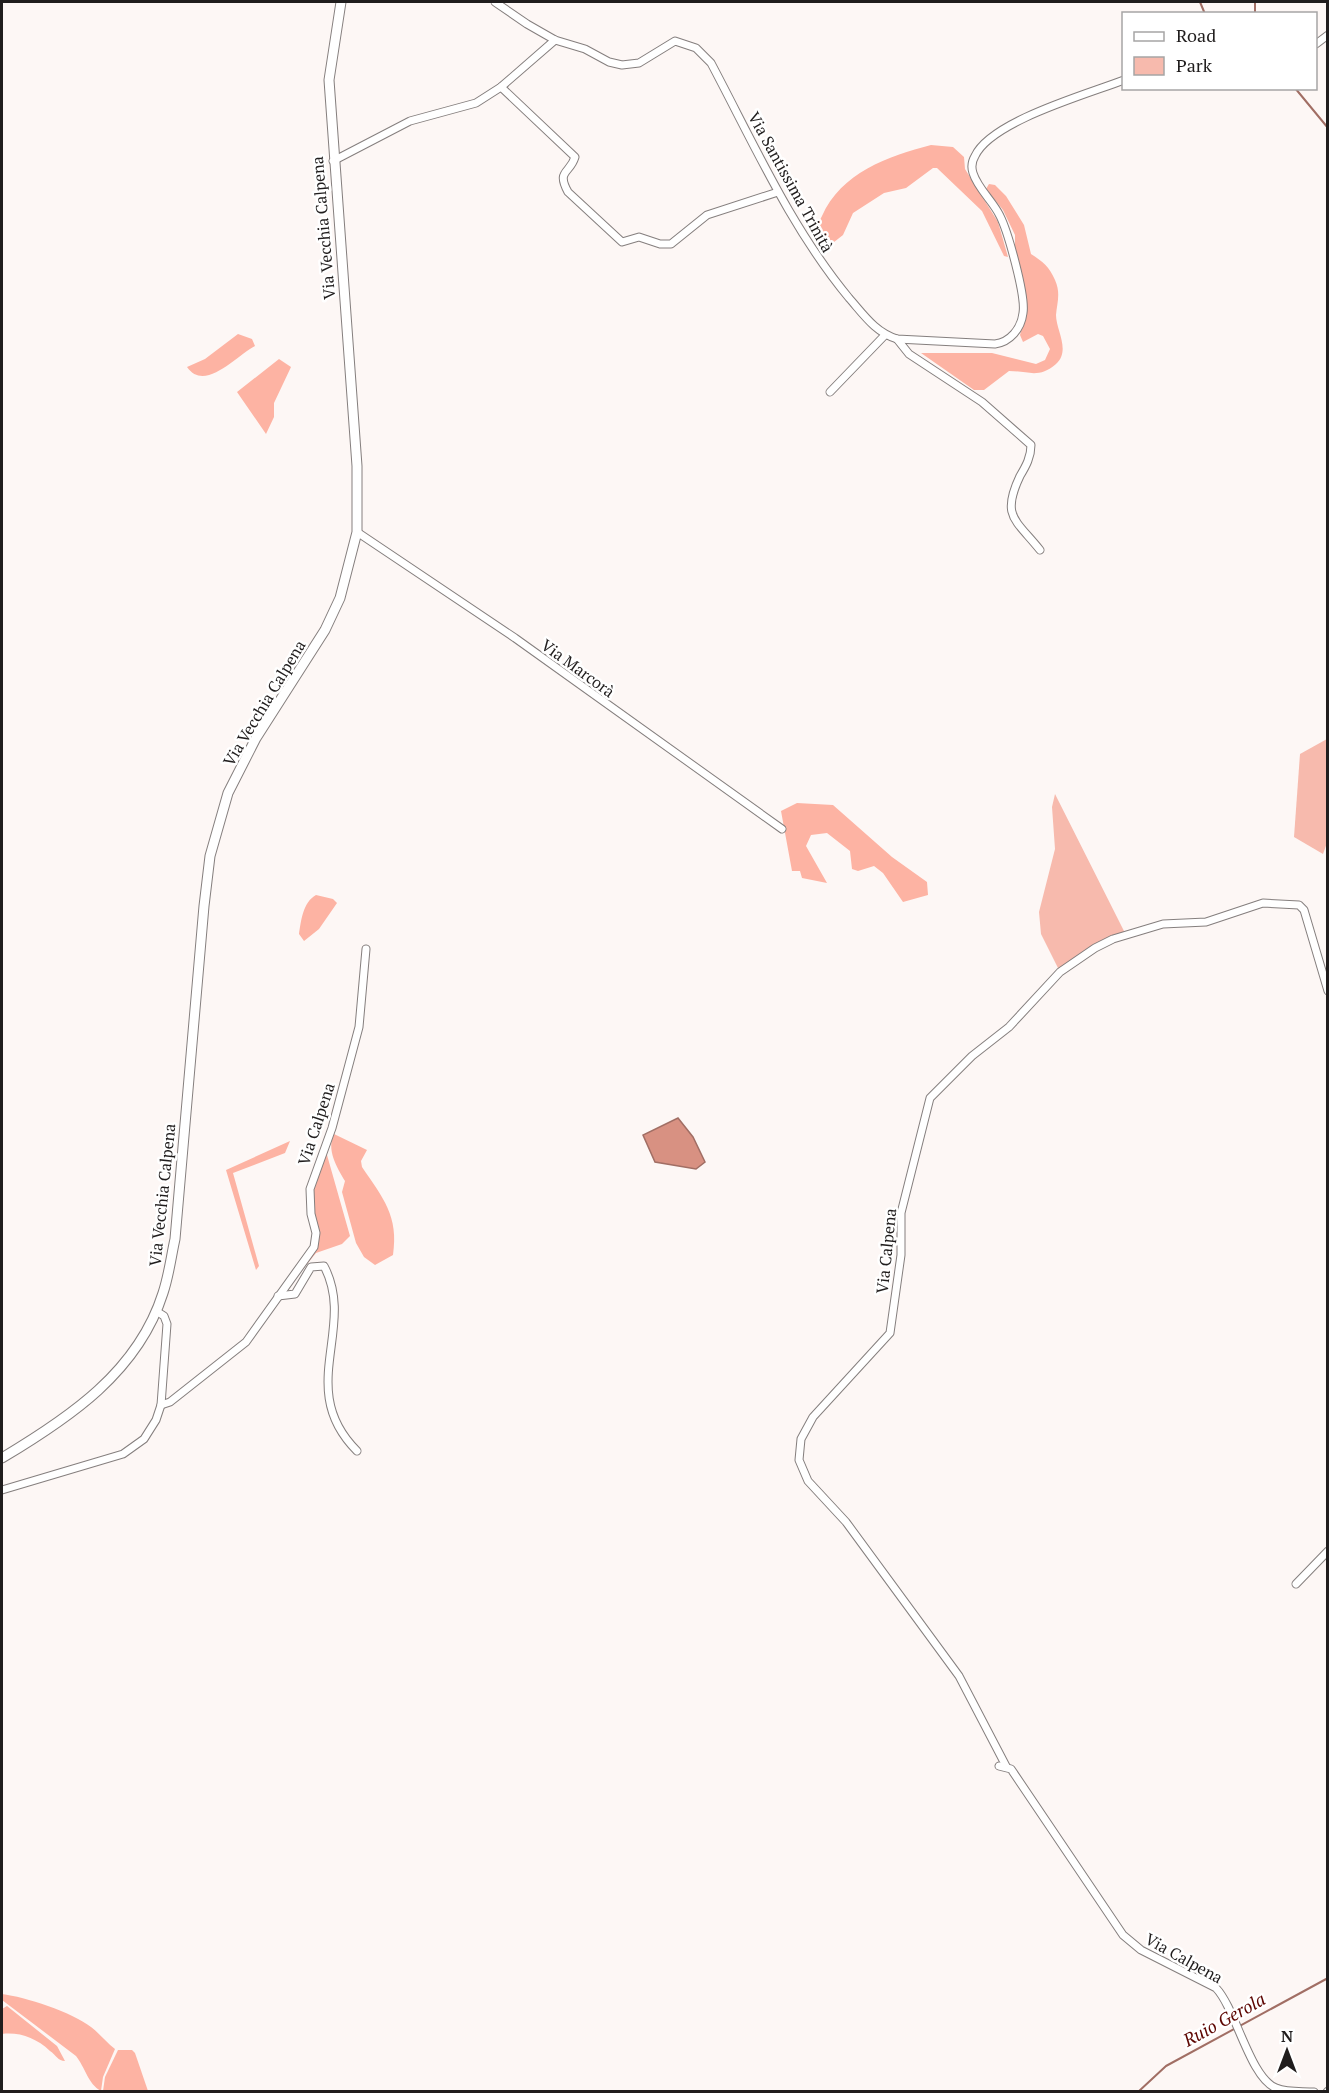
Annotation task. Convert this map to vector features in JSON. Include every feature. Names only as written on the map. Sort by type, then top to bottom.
[{"type":"main road","name":"Via Vecchia Calpena","points":[[2,1458],[53,1428],[91,1399],[129,1356],[156,1311],[168,1278],[175,1239],[210,856],[219,821],[241,765],[325,630],[340,597],[357,532],[357,466],[333,161],[329,80],[341,2]]},
{"type":"street","name":"Via Santissima Trinità","points":[[495,2],[526,24],[555,39],[585,49],[609,62],[622,65],[639,63],[675,41],[696,48],[711,63],[778,192],[821,264],[872,325],[885,335],[897,339],[995,344],[1007,341],[1013,335],[1023,316],[1023,300],[1007,234],[998,212],[974,176],[974,157],[998,131],[1007,126],[1122,81]]},
{"type":"street","points":[[333,161],[410,121],[476,103],[501,87],[555,39]]},
{"type":"street","points":[[501,87],[576,157],[563,174],[563,183],[568,192],[622,242],[639,237],[660,244],[671,244],[707,215],[778,192]]},
{"type":"street","points":[[830,392],[885,335]]},
{"type":"street","points":[[897,339],[909,354],[982,402],[1031,445],[1031,456],[1009,502],[1013,516],[1040,550]]},
{"type":"street","name":"Via Marcorà","points":[[357,532],[515,638],[782,829]]},
{"type":"street","name":"Via Calpena","points":[[1314,2091],[1286,2091],[1272,2086],[1252,2059],[1224,1997],[1216,1988],[1141,1950],[1123,1935],[1011,1769],[1002,1766],[959,1676],[846,1522],[808,1481],[799,1460],[801,1439],[813,1417],[890,1333],[901,1255],[901,1213],[930,1098],[972,1056],[1009,1027],[1066,967],[1095,948],[1141,929],[1163,924],[1206,922],[1263,903],[1299,905],[1304,910],[1328,990]]},
{"type":"street","name":"Via Calpena","points":[[161,1405],[170,1402],[246,1342],[281,1299],[315,1244],[309,1189],[332,1128],[359,1027],[366,949]]},
{"type":"street","name":"Via Calpena","points":[[281,1299],[295,1294],[311,1267],[324,1266],[333,1308],[327,1394],[341,1430],[357,1451]]},
{"type":"street","points":[[2,1490],[130,1450],[151,1430],[161,1405],[167,1324],[164,1316],[156,1311]]},
{"type":"street","points":[[1296,1584],[1328,1551]]},
{"type":"green space","points":[[1327,739],[1328,840],[1323,854],[1294,837],[1300,754]]},
{"type":"green space","points":[[1055,794],[1126,935],[1113,939],[1060,972],[1041,934],[1039,912],[1055,849],[1052,807]]},
{"type":"shaded area","points":[[931,145],[953,147],[964,157],[965,169],[998,222],[1008,257],[1004,256],[982,211],[937,168],[933,168],[906,188],[884,193],[853,213],[843,235],[829,246],[820,241],[817,232],[819,222],[830,201],[841,188],[868,168],[898,155]]},
{"type":"shaded area","points":[[989,184],[995,185],[1006,196],[1024,225],[1031,254],[1045,265],[1055,280],[1058,294],[1056,315],[1063,347],[1060,359],[1050,369],[1039,373],[1009,371],[984,390],[974,390],[921,353],[992,353],[1036,364],[1045,360],[1050,349],[1043,336],[1038,334],[1023,342],[1020,335],[1024,320],[1015,257],[1015,235],[1003,210],[986,189]]},
{"type":"shaded area","points":[[238,334],[252,339],[255,346],[221,370],[203,376],[194,374],[187,367],[205,359]]},
{"type":"shaded area","points":[[279,359],[291,367],[274,403],[274,417],[266,434],[237,392]]},
{"type":"shaded area","points":[[797,803],[833,805],[892,857],[927,882],[928,895],[903,902],[883,873],[874,866],[858,871],[852,869],[850,851],[827,833],[811,835],[806,846],[827,883],[802,878],[800,871],[792,871],[781,811]]},
{"type":"shaded area","points":[[316,895],[333,899],[337,903],[319,929],[304,941],[299,934],[302,918],[308,902]]},
{"type":"shaded area","points":[[678,1118],[693,1137],[705,1162],[696,1169],[655,1162],[643,1135]]},
{"type":"shaded area","points":[[334,1134],[367,1150],[361,1161],[362,1167],[388,1208],[394,1229],[393,1255],[375,1265],[364,1257],[356,1243],[342,1192],[345,1181],[332,1152]]},
{"type":"shaded area","points":[[290,1141],[285,1153],[233,1173],[259,1266],[256,1270],[226,1170]]},
{"type":"shaded area","points":[[326,1144],[327,1155],[350,1236],[342,1244],[316,1253],[286,1290],[315,1242],[310,1191]]},
{"type":"shaded area","points":[[2,1994],[35,2002],[83,2021],[115,2049],[103,2077],[101,2091],[93,2084],[76,2056],[2,2000]]},
{"type":"shaded area","points":[[7,2006],[57,2046],[65,2061],[33,2039],[15,2034],[2,2034],[2,2009]]},
{"type":"shaded area","points":[[118,2050],[132,2050],[135,2053],[148,2091],[103,2091],[105,2077]]},
{"type":"waterway","points":[[1200,2],[1204,12]]},
{"type":"waterway","points":[[1255,2],[1255,12]]},
{"type":"waterway","points":[[1297,90],[1328,128]]},
{"type":"waterway","name":"Ruio Gerola","points":[[1138,2092],[1166,2066],[1328,1978]]}]
